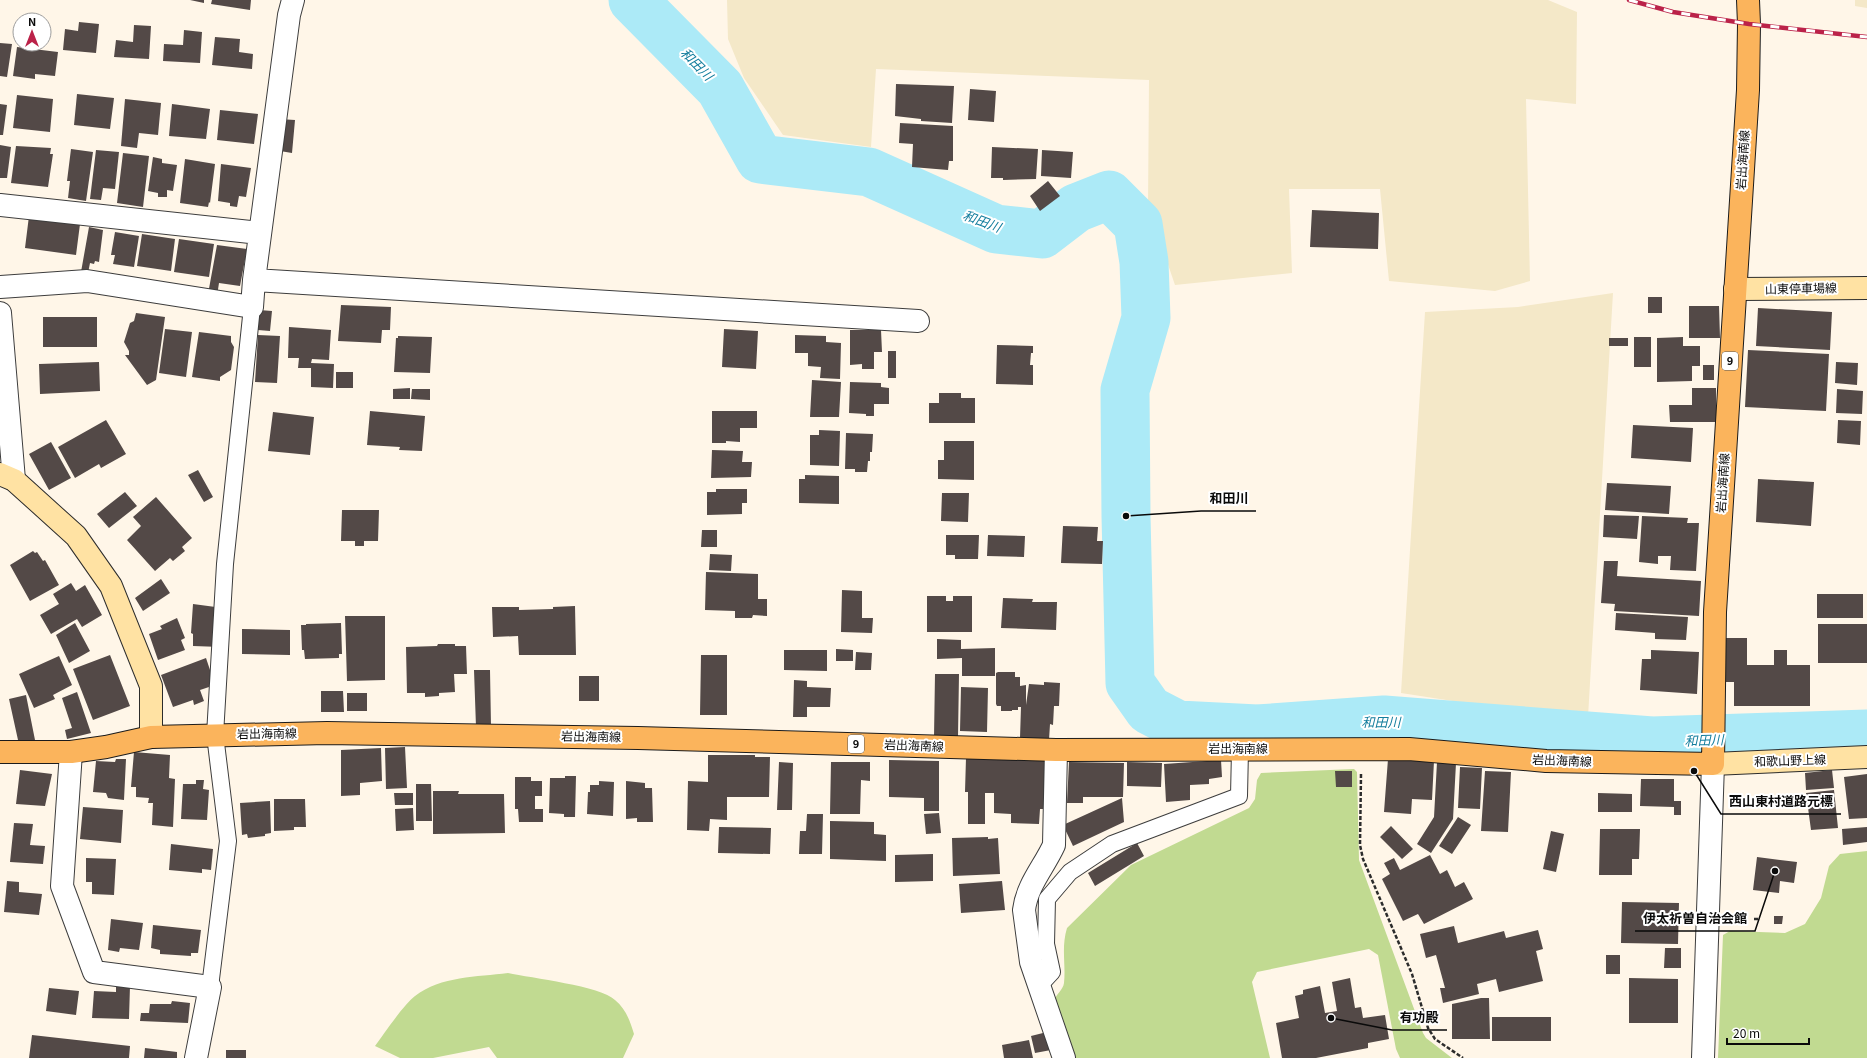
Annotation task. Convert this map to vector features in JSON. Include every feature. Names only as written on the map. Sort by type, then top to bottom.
[{"type":"main road","name":"岩出海南線","points":[[0,752],[71,752],[106,747],[151,737],[326,733],[614,738],[1056,750],[1409,749],[1546,761],[1713,758],[1715,612],[1748,90],[1750,24],[1748,0]]},
{"type":"street","points":[[0,287],[87,281],[252,307],[254,280],[289,15],[293,0]]},
{"type":"street","points":[[0,205],[260,234]]},
{"type":"street","points":[[254,280],[918,321]]},
{"type":"street","name":"山東停車場線","points":[[1735,289],[1867,288]]},
{"type":"street","points":[[0,313],[7,477],[76,536],[111,586],[151,686],[151,737]]},
{"type":"street","points":[[1056,750],[1054,845],[1035,878],[1025,902],[1024,910],[1031,962],[1064,1058]]},
{"type":"street","points":[[71,752],[62,886],[94,972],[210,987],[196,1058]]},
{"type":"street","points":[[1703,1058],[1713,758]]},
{"type":"street","name":"和歌山野上線","points":[[1713,758],[1867,758]]},
{"type":"lane","points":[[210,987],[228,841],[215,735],[225,564],[252,307]]},
{"type":"lane","points":[[1039,986],[1052,972],[1046,944],[1047,898],[1070,872],[1112,844],[1239,796],[1240,750]]},
{"type":"path","points":[[1361,749],[1360,845],[1363,858],[1412,974],[1428,1028],[1435,1039],[1463,1058]]},
{"type":"shaded area","points":[[727,0],[1548,0],[1577,12],[1576,104],[1526,99],[1530,281],[1495,291],[1389,281],[1380,189],[1289,189],[1292,273],[1175,285],[1148,206],[1149,80],[876,69],[871,147],[783,135],[744,78],[728,39]]},
{"type":"shaded area","points":[[1855,0],[1867,0],[1867,8],[1855,6]]},
{"type":"shaded area","points":[[1613,293],[1588,717],[1511,710],[1401,693],[1425,312],[1518,307]]},
{"type":"green space","points":[[1354,769],[1357,772],[1359,860],[1423,1033],[1426,1038],[1452,1058],[1400,1058],[1396,1049],[1378,955],[1369,949],[1257,972],[1252,982],[1270,1058],[1075,1058],[1055,999],[1064,983],[1064,942],[1067,928],[1131,865],[1249,808],[1255,799],[1257,780],[1261,773]]},
{"type":"green space","points":[[1867,851],[1867,1058],[1718,1058],[1723,935],[1730,931],[1785,933],[1805,924],[1821,898],[1829,866],[1840,854]]},
{"type":"green space","points":[[508,973],[581,987],[607,995],[615,1000],[625,1011],[634,1034],[623,1058],[497,1058],[489,1047],[433,1058],[400,1058],[375,1046],[410,1000],[425,989],[460,978]]},
{"type":"building","points":[[190,0],[204,0],[204,3]]},
{"type":"building","points":[[212,0],[251,0],[250,10],[211,4]]},
{"type":"building","points":[[79,22],[99,24],[96,53],[63,50],[65,29],[78,31]]},
{"type":"building","points":[[134,25],[151,26],[149,59],[114,57],[116,40],[133,42]]},
{"type":"building","points":[[184,30],[202,32],[200,63],[163,61],[164,44],[183,45]]},
{"type":"building","points":[[215,37],[240,39],[239,52],[253,54],[252,69],[212,65]]},
{"type":"building","points":[[0,43],[12,44],[7,77],[0,76]]},
{"type":"building","points":[[16,52],[58,52],[55,76],[35,74],[35,79],[13,76]]},
{"type":"building","points":[[896,84],[954,86],[952,123],[921,121],[921,119],[895,116]]},
{"type":"building","points":[[970,89],[996,91],[994,122],[968,120]]},
{"type":"building","points":[[77,94],[114,98],[110,129],[74,125]]},
{"type":"building","points":[[17,95],[53,99],[50,132],[13,128]]},
{"type":"building","points":[[125,99],[161,103],[158,135],[139,133],[137,148],[121,146]]},
{"type":"building","points":[[0,104],[7,105],[3,135],[0,135]]},
{"type":"building","points":[[172,104],[210,109],[206,139],[169,136]]},
{"type":"building","points":[[220,110],[258,114],[254,144],[217,140]]},
{"type":"building","points":[[279,119],[295,120],[292,153],[274,150]]},
{"type":"building","points":[[900,123],[953,126],[953,161],[949,161],[948,170],[912,167],[913,144],[899,143]]},
{"type":"building","points":[[0,145],[11,147],[7,178],[0,178]]},
{"type":"building","points":[[16,146],[51,148],[50,154],[53,154],[48,187],[11,183]]},
{"type":"building","points":[[992,147],[1038,149],[1036,179],[1003,180],[1003,178],[991,178]]},
{"type":"building","points":[[71,149],[93,152],[86,201],[68,198],[70,181],[67,181]]},
{"type":"building","points":[[96,150],[119,152],[115,189],[103,188],[101,200],[90,199]]},
{"type":"building","points":[[1042,150],[1073,152],[1071,178],[1041,176]]},
{"type":"building","points":[[123,153],[149,156],[143,207],[117,203]]},
{"type":"building","points":[[153,157],[162,159],[162,163],[177,165],[173,191],[167,190],[167,197],[158,197],[158,193],[148,191]]},
{"type":"building","points":[[185,159],[215,164],[210,203],[209,202],[208,207],[180,203]]},
{"type":"building","points":[[221,164],[251,168],[246,197],[239,196],[237,207],[230,206],[230,203],[218,201]]},
{"type":"building","points":[[1048,181],[1060,196],[1040,211],[1030,196]]},
{"type":"building","points":[[1312,210],[1379,213],[1378,249],[1310,247]]},
{"type":"building","points":[[29,216],[80,224],[76,255],[25,248]]},
{"type":"building","points":[[89,227],[103,230],[99,262],[95,261],[94,264],[90,263],[88,273],[81,272]]},
{"type":"building","points":[[115,232],[139,236],[134,267],[113,264],[115,255],[111,255]]},
{"type":"building","points":[[142,234],[175,239],[171,271],[137,266]]},
{"type":"building","points":[[179,239],[214,244],[209,277],[174,272]]},
{"type":"building","points":[[217,245],[247,249],[240,286],[219,283],[217,296],[208,294]]},
{"type":"building","points":[[1648,297],[1662,297],[1662,313],[1648,313]]},
{"type":"building","points":[[341,305],[391,307],[390,330],[382,330],[381,343],[338,341]]},
{"type":"building","points":[[1689,306],[1719,306],[1720,338],[1689,338]]},
{"type":"building","points":[[1758,308],[1832,312],[1830,350],[1756,346]]},
{"type":"building","points":[[259,310],[272,311],[270,331],[258,330]]},
{"type":"building","points":[[136,313],[165,317],[156,380],[147,385],[125,355],[129,355],[129,351],[124,342],[130,323],[134,321]]},
{"type":"building","points":[[43,317],[97,317],[97,347],[43,347]]},
{"type":"building","points":[[289,327],[331,330],[329,360],[312,359],[311,363],[334,364],[333,388],[311,387],[311,368],[298,368],[299,358],[288,358]]},
{"type":"building","points":[[165,329],[192,332],[186,377],[159,373]]},
{"type":"building","points":[[724,329],[758,331],[756,369],[722,367]]},
{"type":"building","points":[[850,330],[881,330],[882,352],[874,352],[874,369],[862,369],[862,364],[850,365]]},
{"type":"building","points":[[199,332],[231,336],[231,342],[234,347],[231,370],[220,377],[220,381],[192,377]]},
{"type":"building","points":[[258,335],[280,336],[277,383],[255,382]]},
{"type":"building","points":[[795,335],[826,336],[826,342],[841,343],[840,379],[820,378],[821,367],[808,366],[808,353],[795,353]]},
{"type":"building","points":[[398,336],[432,337],[430,373],[394,372],[396,338],[398,338]]},
{"type":"building","points":[[1634,337],[1651,337],[1651,367],[1634,367]]},
{"type":"building","points":[[1683,337],[1683,346],[1700,346],[1700,366],[1692,366],[1692,381],[1657,382],[1657,338]]},
{"type":"building","points":[[1609,338],[1628,338],[1628,346],[1609,346]]},
{"type":"building","points":[[997,345],[1033,346],[1030,365],[1033,365],[1033,385],[996,384]]},
{"type":"building","points":[[1748,350],[1829,354],[1826,411],[1745,407]]},
{"type":"building","points":[[888,351],[896,351],[896,378],[888,378]]},
{"type":"building","points":[[99,362],[100,391],[40,394],[39,364]]},
{"type":"building","points":[[1836,362],[1858,363],[1857,385],[1835,383]]},
{"type":"building","points":[[1703,365],[1714,365],[1714,380],[1703,380]]},
{"type":"building","points":[[336,372],[353,372],[353,388],[336,388]]},
{"type":"building","points":[[812,380],[841,382],[839,417],[810,417]]},
{"type":"building","points":[[850,382],[881,383],[881,387],[889,388],[889,404],[874,404],[874,416],[849,413]]},
{"type":"building","points":[[410,388],[410,399],[393,399],[393,389]]},
{"type":"building","points":[[1692,388],[1716,388],[1716,422],[1670,422],[1669,405],[1692,405]]},
{"type":"building","points":[[412,389],[430,389],[430,400],[411,399]]},
{"type":"building","points":[[1837,389],[1863,391],[1862,414],[1836,413]]},
{"type":"building","points":[[939,393],[961,393],[961,398],[975,398],[975,423],[929,423],[929,403],[939,403]]},
{"type":"building","points":[[370,411],[425,416],[422,451],[399,450],[400,447],[367,445]]},
{"type":"building","points":[[712,411],[757,411],[757,428],[740,428],[740,442],[726,441],[726,443],[712,443]]},
{"type":"building","points":[[273,412],[314,417],[310,455],[268,451]]},
{"type":"building","points":[[106,420],[126,454],[101,468],[99,464],[75,478],[58,447]]},
{"type":"building","points":[[1838,420],[1861,421],[1860,445],[1837,443]]},
{"type":"building","points":[[1633,425],[1693,428],[1691,462],[1631,458]]},
{"type":"building","points":[[819,430],[840,431],[839,466],[810,465],[810,435],[819,435]]},
{"type":"building","points":[[846,433],[873,434],[872,452],[870,452],[870,461],[868,461],[867,472],[855,472],[855,469],[845,469]]},
{"type":"building","points":[[944,441],[974,441],[974,480],[938,479],[938,460],[944,460]]},
{"type":"building","points":[[51,442],[71,478],[49,490],[29,454]]},
{"type":"building","points":[[712,450],[743,451],[742,462],[752,462],[751,477],[711,478]]},
{"type":"building","points":[[198,470],[213,497],[204,502],[188,475]]},
{"type":"building","points":[[805,475],[839,476],[839,504],[799,503],[799,479],[805,479]]},
{"type":"building","points":[[1758,479],[1814,482],[1811,526],[1756,522]]},
{"type":"building","points":[[1607,483],[1671,486],[1669,514],[1605,510]]},
{"type":"building","points":[[716,489],[747,489],[747,503],[742,503],[742,514],[707,515],[707,492],[716,492]]},
{"type":"building","points":[[125,492],[137,506],[109,528],[97,514]]},
{"type":"building","points":[[942,493],[969,493],[968,522],[941,521]]},
{"type":"building","points":[[156,497],[192,538],[182,547],[185,551],[173,561],[170,558],[155,571],[127,540],[141,526],[133,517]]},
{"type":"building","points":[[342,510],[379,510],[378,541],[364,541],[364,546],[355,546],[355,541],[341,541]]},
{"type":"building","points":[[1604,515],[1639,516],[1637,539],[1603,537]]},
{"type":"building","points":[[1642,516],[1688,518],[1687,523],[1699,523],[1696,571],[1670,570],[1671,556],[1658,556],[1658,564],[1639,562]]},
{"type":"building","points":[[1063,526],[1098,527],[1097,541],[1103,541],[1102,564],[1061,563]]},
{"type":"building","points":[[702,530],[717,530],[717,547],[701,547]]},
{"type":"building","points":[[946,535],[979,535],[978,559],[955,559],[955,555],[946,555]]},
{"type":"building","points":[[988,535],[1025,536],[1024,557],[987,556]]},
{"type":"building","points":[[33,551],[35,553],[37,552],[43,561],[45,560],[59,585],[30,601],[10,565]]},
{"type":"building","points":[[710,554],[732,555],[731,571],[709,570]]},
{"type":"building","points":[[1604,561],[1618,561],[1617,576],[1701,581],[1699,616],[1614,611],[1615,604],[1601,603]]},
{"type":"building","points":[[706,572],[758,574],[758,599],[767,599],[767,616],[753,615],[752,618],[735,618],[735,611],[705,610]]},
{"type":"building","points":[[161,579],[170,593],[143,611],[135,598]]},
{"type":"building","points":[[71,583],[76,591],[85,585],[102,615],[82,627],[77,619],[51,634],[40,615],[59,604],[53,594]]},
{"type":"building","points":[[842,590],[862,591],[862,618],[873,618],[872,633],[841,632]]},
{"type":"building","points":[[1817,594],[1863,594],[1863,618],[1817,618]]},
{"type":"building","points":[[927,596],[946,596],[946,601],[953,601],[953,596],[972,596],[972,632],[927,632]]},
{"type":"building","points":[[1003,598],[1033,599],[1032,602],[1057,602],[1056,630],[1001,628]]},
{"type":"building","points":[[193,604],[223,608],[221,647],[193,646],[193,634],[191,633]]},
{"type":"building","points":[[575,606],[576,655],[519,655],[518,636],[493,637],[492,607],[519,607],[519,610],[553,609],[553,607]]},
{"type":"building","points":[[1616,613],[1688,617],[1686,640],[1655,639],[1655,633],[1615,630]]},
{"type":"building","points":[[345,616],[385,616],[385,680],[347,681]]},
{"type":"building","points":[[177,618],[185,638],[181,640],[185,650],[158,660],[149,634],[162,629],[160,626]]},
{"type":"building","points":[[75,623],[90,651],[69,663],[56,635]]},
{"type":"building","points":[[341,623],[342,654],[339,654],[339,658],[305,659],[304,650],[302,650],[301,625]]},
{"type":"building","points":[[1818,624],[1867,624],[1867,663],[1818,663]]},
{"type":"building","points":[[242,629],[290,630],[290,655],[242,654]]},
{"type":"building","points":[[1722,638],[1747,638],[1747,665],[1774,665],[1774,650],[1787,650],[1787,665],[1810,665],[1810,706],[1734,706],[1734,682],[1722,682]]},
{"type":"building","points":[[937,639],[961,640],[961,649],[995,648],[995,676],[962,676],[962,658],[937,659]]},
{"type":"building","points":[[438,644],[455,644],[455,646],[466,646],[467,674],[454,674],[455,692],[439,693],[439,696],[425,697],[425,693],[407,693],[406,647],[437,646]]},
{"type":"building","points":[[836,649],[853,650],[853,661],[836,661]]},
{"type":"building","points":[[784,650],[827,650],[827,671],[784,670]]},
{"type":"building","points":[[1651,650],[1699,652],[1697,694],[1640,690],[1642,659],[1651,659]]},
{"type":"building","points":[[856,652],[872,653],[871,670],[855,670]]},
{"type":"building","points":[[110,655],[130,706],[93,720],[73,669]]},
{"type":"building","points":[[701,655],[727,655],[727,715],[700,715]]},
{"type":"building","points":[[59,656],[72,685],[53,695],[55,699],[34,708],[19,674]]},
{"type":"building","points":[[206,658],[215,685],[200,690],[204,701],[194,705],[193,700],[173,707],[161,675]]},
{"type":"building","points":[[474,670],[490,670],[491,726],[476,727]]},
{"type":"building","points":[[1015,672],[1015,677],[1020,677],[1020,686],[1026,685],[1026,705],[1029,684],[1044,685],[1044,682],[1060,683],[1059,706],[1054,706],[1053,725],[1050,724],[1049,740],[1020,738],[1021,707],[1018,707],[1018,710],[1001,711],[1001,706],[997,706],[996,704],[996,673]]},
{"type":"building","points":[[935,674],[959,674],[958,737],[934,737]]},
{"type":"building","points":[[579,676],[599,676],[599,701],[579,701]]},
{"type":"building","points":[[794,680],[807,681],[807,687],[831,688],[830,707],[807,707],[807,717],[793,717]]},
{"type":"building","points":[[961,687],[988,688],[987,732],[960,731]]},
{"type":"building","points":[[321,691],[343,691],[344,712],[321,712]]},
{"type":"building","points":[[77,692],[91,733],[67,739],[65,730],[72,728],[62,698]]},
{"type":"building","points":[[347,693],[367,693],[367,711],[347,711]]},
{"type":"building","points":[[26,695],[35,740],[18,740],[9,699]]},
{"type":"building","points":[[405,747],[407,788],[386,789],[385,748]]},
{"type":"building","points":[[381,748],[382,781],[360,783],[360,795],[341,796],[341,750]]},
{"type":"building","points":[[134,752],[170,755],[169,778],[175,779],[173,827],[152,825],[153,803],[148,803],[149,798],[136,797],[136,787],[131,787]]},
{"type":"building","points":[[708,755],[755,755],[755,757],[770,757],[769,797],[727,797],[727,820],[710,819],[709,831],[687,830],[688,781],[708,782]]},
{"type":"building","points":[[966,758],[1054,760],[1053,809],[1040,809],[1039,824],[1011,823],[1011,814],[994,813],[994,793],[985,793],[985,824],[968,824],[968,792],[965,792]]},
{"type":"building","points":[[116,759],[126,759],[124,800],[108,798],[106,793],[93,792],[96,761],[115,762]]},
{"type":"building","points":[[1388,759],[1434,761],[1432,800],[1412,799],[1411,814],[1384,812]]},
{"type":"building","points":[[889,760],[939,761],[939,811],[924,811],[924,798],[889,797]]},
{"type":"building","points":[[1221,760],[1222,777],[1209,779],[1209,784],[1190,785],[1190,800],[1166,802],[1164,764]]},
{"type":"building","points":[[779,762],[793,763],[792,810],[777,810]]},
{"type":"building","points":[[831,762],[870,762],[870,781],[861,780],[860,814],[830,814]]},
{"type":"building","points":[[1069,762],[1124,763],[1123,797],[1083,797],[1083,803],[1067,803]]},
{"type":"building","points":[[1127,762],[1162,763],[1161,787],[1127,786]]},
{"type":"building","points":[[1437,762],[1456,763],[1453,819],[1431,853],[1417,844],[1434,817]]},
{"type":"building","points":[[1460,767],[1482,768],[1480,809],[1458,808]]},
{"type":"building","points":[[20,770],[52,774],[45,806],[16,804]]},
{"type":"building","points":[[1832,770],[1834,788],[1806,790],[1805,773]]},
{"type":"building","points":[[1335,771],[1352,771],[1352,787],[1336,787]]},
{"type":"building","points":[[1485,771],[1511,772],[1508,832],[1481,831]]},
{"type":"building","points":[[1867,774],[1867,818],[1849,819],[1844,777]]},
{"type":"building","points":[[565,776],[576,776],[575,817],[564,817],[564,814],[549,813],[550,778],[565,778]]},
{"type":"building","points":[[515,777],[531,777],[531,781],[542,781],[542,796],[535,796],[535,809],[543,809],[543,822],[519,822],[518,809],[515,809]]},
{"type":"building","points":[[1641,779],[1674,779],[1674,801],[1681,801],[1681,815],[1674,815],[1674,807],[1640,806]]},
{"type":"building","points":[[196,780],[204,780],[203,789],[209,790],[207,820],[181,819],[183,784],[196,784]]},
{"type":"building","points":[[599,781],[614,782],[613,816],[587,814],[588,792],[590,792],[590,785],[599,785]]},
{"type":"building","points":[[626,781],[645,783],[645,788],[652,788],[653,822],[637,822],[637,818],[626,819]]},
{"type":"building","points":[[416,784],[431,784],[432,821],[416,821]]},
{"type":"building","points":[[1834,790],[1838,828],[1811,830],[1806,793]]},
{"type":"building","points":[[433,791],[459,791],[458,794],[504,794],[505,833],[433,834]]},
{"type":"building","points":[[394,793],[413,793],[413,805],[395,805]]},
{"type":"building","points":[[1598,793],[1632,794],[1632,812],[1598,812]]},
{"type":"building","points":[[1122,798],[1124,822],[1073,846],[1063,825]]},
{"type":"building","points":[[274,799],[305,799],[306,827],[294,827],[294,830],[274,831]]},
{"type":"building","points":[[270,801],[271,833],[265,834],[265,836],[248,838],[247,834],[242,835],[240,803]]},
{"type":"building","points":[[83,807],[123,810],[121,843],[80,839]]},
{"type":"building","points":[[413,808],[414,830],[396,831],[395,809]]},
{"type":"building","points":[[939,813],[941,833],[926,834],[924,814]]},
{"type":"building","points":[[807,814],[823,814],[822,854],[799,854],[800,831],[806,831]]},
{"type":"building","points":[[1458,817],[1471,825],[1452,854],[1439,846]]},
{"type":"building","points":[[830,821],[874,822],[874,834],[886,835],[886,861],[830,859]]},
{"type":"building","points":[[14,823],[33,824],[30,845],[45,846],[43,864],[10,862]]},
{"type":"building","points":[[1391,826],[1413,849],[1402,859],[1380,837]]},
{"type":"building","points":[[719,827],[771,828],[770,854],[718,853]]},
{"type":"building","points":[[1867,827],[1867,842],[1843,845],[1842,829]]},
{"type":"building","points":[[1600,829],[1640,829],[1639,859],[1632,859],[1632,875],[1599,875]]},
{"type":"building","points":[[1551,831],[1564,834],[1556,872],[1543,869]]},
{"type":"building","points":[[988,837],[988,839],[998,838],[1000,874],[953,876],[952,838]]},
{"type":"building","points":[[1137,843],[1144,856],[1095,886],[1088,873]]},
{"type":"building","points":[[171,844],[213,849],[211,870],[202,869],[202,873],[169,870]]},
{"type":"building","points":[[933,854],[933,881],[895,882],[895,855]]},
{"type":"building","points":[[1430,855],[1440,874],[1447,870],[1455,887],[1464,882],[1473,899],[1424,924],[1418,914],[1403,921],[1382,879],[1390,874],[1384,863],[1394,858],[1400,870]]},
{"type":"building","points":[[1757,857],[1797,862],[1794,883],[1780,881],[1779,893],[1753,890]]},
{"type":"building","points":[[86,858],[116,859],[114,895],[92,894],[92,882],[86,882]]},
{"type":"building","points":[[7,881],[19,882],[19,892],[42,894],[39,915],[4,912]]},
{"type":"building","points":[[1002,881],[1005,910],[961,913],[959,884]]},
{"type":"building","points":[[1622,902],[1679,903],[1678,944],[1621,943]]},
{"type":"building","points":[[1774,916],[1783,916],[1782,924],[1774,924]]},
{"type":"building","points":[[111,919],[143,923],[139,950],[120,948],[119,952],[108,950]]},
{"type":"building","points":[[153,925],[201,930],[198,953],[191,953],[191,956],[160,954],[160,950],[151,948]]},
{"type":"building","points":[[1454,926],[1458,943],[1504,931],[1506,938],[1538,930],[1543,949],[1536,951],[1543,981],[1499,992],[1496,979],[1477,984],[1479,994],[1443,1003],[1440,988],[1445,988],[1436,955],[1426,958],[1420,934]]},
{"type":"building","points":[[1665,948],[1681,948],[1681,968],[1664,968]]},
{"type":"building","points":[[1606,955],[1620,955],[1620,974],[1606,974]]},
{"type":"building","points":[[1350,978],[1355,1008],[1361,1007],[1363,1018],[1385,1015],[1389,1039],[1368,1043],[1368,1048],[1316,1058],[1282,1058],[1276,1023],[1299,1018],[1295,996],[1303,994],[1303,990],[1320,986],[1325,1013],[1337,1011],[1332,982]]},
{"type":"building","points":[[1629,978],[1678,979],[1678,1023],[1629,1023]]},
{"type":"building","points":[[116,986],[130,986],[129,1019],[92,1018],[94,991],[116,992]]},
{"type":"building","points":[[49,988],[79,991],[76,1015],[46,1011]]},
{"type":"building","points":[[1481,998],[1489,998],[1490,1039],[1452,1039],[1452,1004]]},
{"type":"building","points":[[172,1001],[190,1003],[188,1023],[140,1021],[141,1013],[149,1013],[150,1004],[171,1004]]},
{"type":"building","points":[[1492,1017],[1551,1017],[1551,1041],[1492,1041]]},
{"type":"building","points":[[1047,1032],[1051,1050],[1035,1053],[1031,1036]]},
{"type":"building","points":[[32,1035],[130,1046],[129,1058],[29,1058]]},
{"type":"building","points":[[1029,1040],[1033,1058],[1004,1058],[1002,1045]]},
{"type":"building","points":[[145,1048],[177,1052],[177,1058],[144,1058]]},
{"type":"building","points":[[226,1050],[246,1050],[246,1058],[226,1058]]},
{"type":"waterway","name":"和田川","points":[[633,0],[720,88],[760,159],[869,172],[996,229],[1042,234],[1076,208],[1109,195],[1138,224],[1144,262],[1146,318],[1125,390],[1126,516],[1130,683],[1149,710],[1178,725],[1257,729],[1384,720],[1652,741],[1867,734]]},
{"type":"railway","points":[[1629,0],[1673,12],[1749,24],[1867,37]]},
{"type":"place","name":"和田川","points":[[1126,516]]},
{"type":"place","name":"西山東村道路元標","points":[[1694,771]]},
{"type":"place","name":"伊太祈曽自治会館","points":[[1775,871]]},
{"type":"place","name":"有功殿","points":[[1331,1018]]}]
